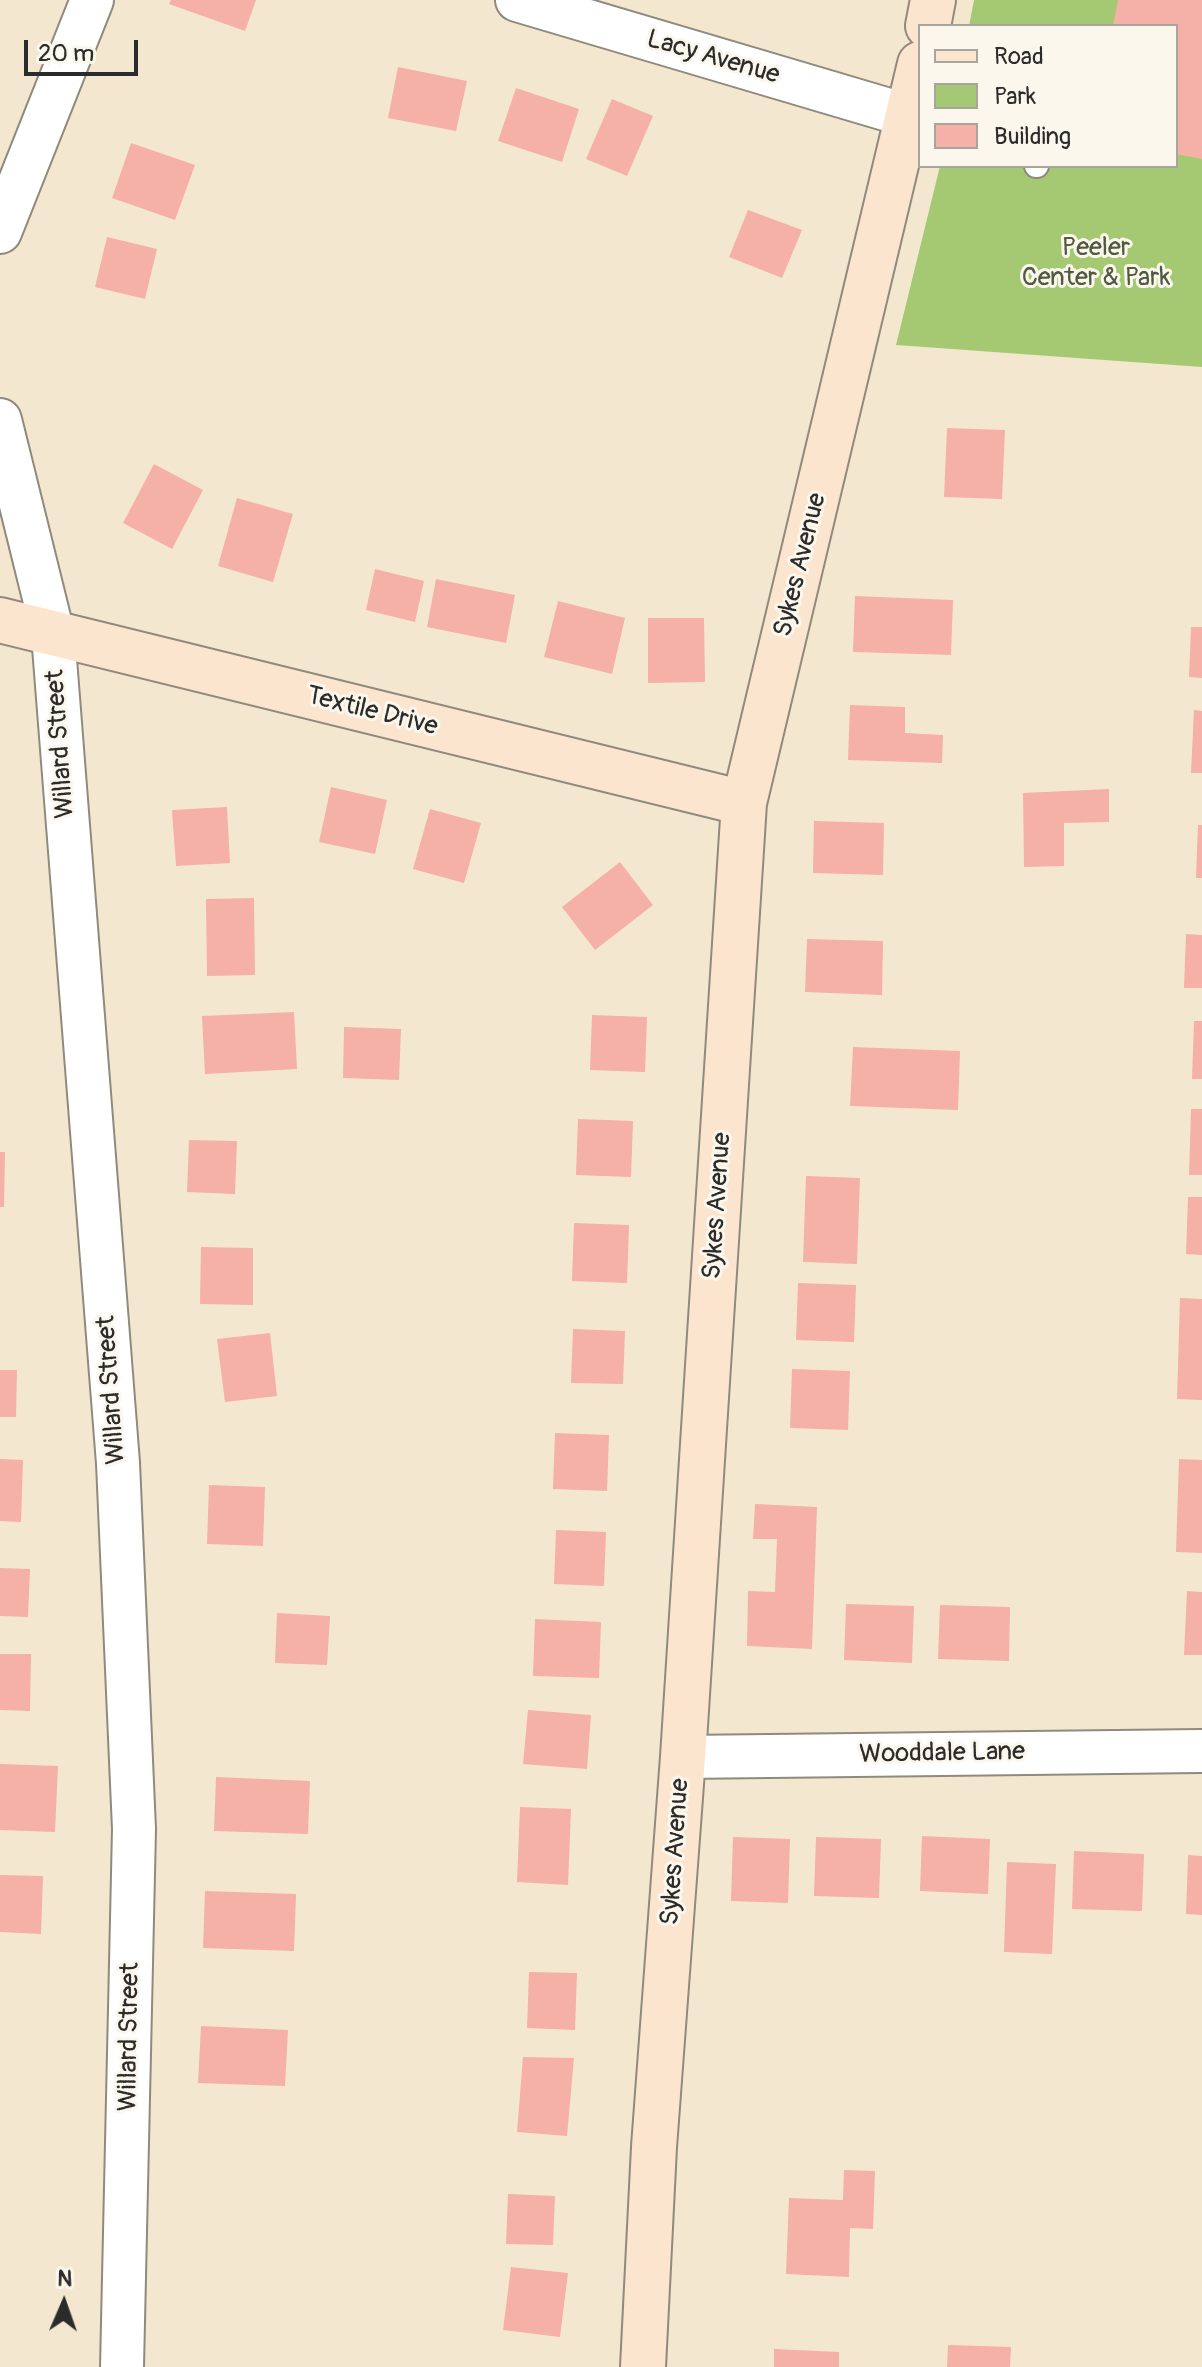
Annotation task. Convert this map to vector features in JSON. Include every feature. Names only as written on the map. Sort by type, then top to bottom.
[{"type":"street","points":[[0,232],[92,0]]},
{"type":"street","name":"Lacy Avenue","points":[[517,0],[912,126]]},
{"type":"street","points":[[928,24],[933,0]]},
{"type":"street","name":"Sykes Avenue","points":[[643,2367],[654,2147],[683,1757],[744,803],[912,126],[918,80]]},
{"type":"street","name":"Willard Street","points":[[0,420],[53,634],[118,1463],[133,1813],[122,2367]]},
{"type":"street","name":"Textile Drive","points":[[0,620],[744,803]]},
{"type":"street","name":"Wooddale Lane","points":[[683,1757],[1202,1751]]},
{"type":"green space","name":"Peeler Center & Park","points":[[974,0],[1202,0],[1202,367],[896,345],[940,168],[1178,168],[1178,24],[969,24]]},
{"type":"building","points":[[171,0],[256,0],[245,31],[169,4]]},
{"type":"building","points":[[1118,0],[1202,0],[1202,159],[1178,154],[1178,24],[1113,24]]},
{"type":"building","points":[[398,67],[467,81],[456,131],[388,118]]},
{"type":"building","points":[[516,88],[579,109],[562,162],[498,141]]},
{"type":"building","points":[[612,99],[653,116],[627,176],[586,159]]},
{"type":"building","points":[[131,143],[195,165],[175,220],[112,198]]},
{"type":"building","points":[[748,210],[802,230],[782,278],[729,257]]},
{"type":"building","points":[[107,237],[157,249],[145,299],[95,287]]},
{"type":"building","points":[[947,428],[1005,430],[1002,499],[944,497]]},
{"type":"building","points":[[154,464],[203,490],[172,549],[123,523]]},
{"type":"building","points":[[237,498],[293,514],[273,582],[218,566]]},
{"type":"building","points":[[375,569],[424,581],[415,622],[366,610]]},
{"type":"building","points":[[436,579],[515,595],[506,643],[427,627]]},
{"type":"building","points":[[855,596],[953,600],[951,655],[853,652]]},
{"type":"building","points":[[558,601],[625,618],[612,674],[544,657]]},
{"type":"building","points":[[648,618],[704,618],[705,682],[648,683]]},
{"type":"building","points":[[1191,627],[1202,627],[1202,678],[1189,677]]},
{"type":"building","points":[[850,705],[905,707],[905,733],[943,735],[942,763],[848,760]]},
{"type":"building","points":[[1194,710],[1202,711],[1202,773],[1191,773]]},
{"type":"building","points":[[331,787],[387,800],[375,854],[319,842]]},
{"type":"building","points":[[1109,789],[1109,822],[1064,823],[1064,866],[1024,867],[1023,793]]},
{"type":"building","points":[[227,807],[230,863],[176,866],[172,810]]},
{"type":"building","points":[[430,809],[481,823],[464,883],[413,869]]},
{"type":"building","points":[[814,821],[884,823],[883,875],[813,873]]},
{"type":"building","points":[[1198,825],[1202,825],[1202,878],[1196,878]]},
{"type":"building","points":[[620,862],[653,905],[595,950],[562,907]]},
{"type":"building","points":[[254,898],[255,975],[207,976],[206,899]]},
{"type":"building","points":[[1186,934],[1202,935],[1202,988],[1184,988]]},
{"type":"building","points":[[807,939],[883,941],[882,995],[805,992]]},
{"type":"building","points":[[294,1012],[297,1069],[205,1074],[202,1016]]},
{"type":"building","points":[[592,1015],[647,1017],[645,1072],[590,1070]]},
{"type":"building","points":[[1194,1021],[1202,1021],[1202,1079],[1192,1079]]},
{"type":"building","points":[[344,1027],[401,1029],[399,1080],[343,1078]]},
{"type":"building","points":[[853,1047],[960,1051],[958,1110],[850,1106]]},
{"type":"building","points":[[1191,1109],[1202,1109],[1202,1175],[1189,1175]]},
{"type":"building","points":[[578,1119],[633,1121],[631,1177],[576,1175]]},
{"type":"building","points":[[189,1140],[237,1141],[235,1194],[187,1192]]},
{"type":"building","points":[[0,1152],[5,1152],[4,1207],[0,1207]]},
{"type":"building","points":[[806,1176],[860,1178],[857,1264],[803,1262]]},
{"type":"building","points":[[1188,1197],[1202,1197],[1202,1255],[1186,1254]]},
{"type":"building","points":[[574,1223],[629,1225],[627,1283],[572,1281]]},
{"type":"building","points":[[201,1247],[253,1248],[253,1305],[200,1304]]},
{"type":"building","points":[[798,1283],[856,1285],[854,1342],[796,1340]]},
{"type":"building","points":[[1180,1298],[1202,1299],[1202,1400],[1177,1399]]},
{"type":"building","points":[[573,1329],[625,1331],[623,1384],[571,1383]]},
{"type":"building","points":[[270,1333],[277,1396],[225,1402],[217,1339]]},
{"type":"building","points":[[792,1369],[850,1371],[848,1430],[790,1428]]},
{"type":"building","points":[[0,1370],[17,1370],[16,1417],[0,1417]]},
{"type":"building","points":[[555,1433],[609,1435],[607,1491],[553,1489]]},
{"type":"building","points":[[0,1459],[23,1460],[21,1522],[0,1521]]},
{"type":"building","points":[[1179,1459],[1202,1460],[1202,1553],[1176,1552]]},
{"type":"building","points":[[209,1485],[265,1487],[263,1546],[207,1544]]},
{"type":"building","points":[[755,1504],[817,1507],[812,1649],[747,1646],[748,1591],[775,1592],[777,1539],[753,1539]]},
{"type":"building","points":[[556,1530],[606,1532],[604,1586],[554,1584]]},
{"type":"building","points":[[0,1568],[30,1569],[28,1617],[0,1616]]},
{"type":"building","points":[[1187,1591],[1202,1592],[1202,1655],[1184,1655]]},
{"type":"building","points":[[846,1604],[914,1606],[912,1663],[844,1660]]},
{"type":"building","points":[[940,1605],[1010,1607],[1009,1661],[938,1659]]},
{"type":"building","points":[[277,1613],[330,1616],[327,1665],[275,1663]]},
{"type":"building","points":[[535,1619],[601,1622],[599,1678],[533,1676]]},
{"type":"building","points":[[0,1654],[31,1654],[30,1711],[0,1710]]},
{"type":"building","points":[[528,1710],[591,1715],[587,1769],[523,1764]]},
{"type":"building","points":[[0,1764],[58,1766],[55,1832],[0,1830]]},
{"type":"building","points":[[216,1777],[310,1781],[308,1834],[214,1831]]},
{"type":"building","points":[[520,1807],[571,1809],[568,1885],[517,1882]]},
{"type":"building","points":[[922,1836],[990,1839],[988,1894],[920,1891]]},
{"type":"building","points":[[733,1837],[790,1839],[788,1903],[731,1901]]},
{"type":"building","points":[[816,1837],[881,1839],[879,1898],[814,1896]]},
{"type":"building","points":[[1074,1851],[1144,1854],[1142,1911],[1072,1909]]},
{"type":"building","points":[[1188,1855],[1202,1856],[1202,1915],[1186,1914]]},
{"type":"building","points":[[1007,1862],[1056,1864],[1052,1954],[1004,1952]]},
{"type":"building","points":[[0,1875],[43,1876],[41,1934],[0,1932]]},
{"type":"building","points":[[205,1891],[296,1894],[294,1951],[203,1948]]},
{"type":"building","points":[[529,1972],[577,1973],[575,2030],[527,2028]]},
{"type":"building","points":[[201,2026],[288,2030],[285,2086],[198,2083]]},
{"type":"building","points":[[523,2057],[574,2058],[567,2136],[517,2132]]},
{"type":"building","points":[[844,2170],[875,2171],[873,2229],[850,2228],[849,2277],[786,2274],[789,2198],[843,2200]]},
{"type":"building","points":[[508,2194],[555,2196],[553,2245],[506,2244]]},
{"type":"building","points":[[511,2267],[568,2273],[560,2337],[503,2330]]},
{"type":"building","points":[[948,2345],[1011,2347],[1010,2367],[947,2367]]},
{"type":"building","points":[[774,2349],[839,2352],[839,2367],[774,2367]]}]
